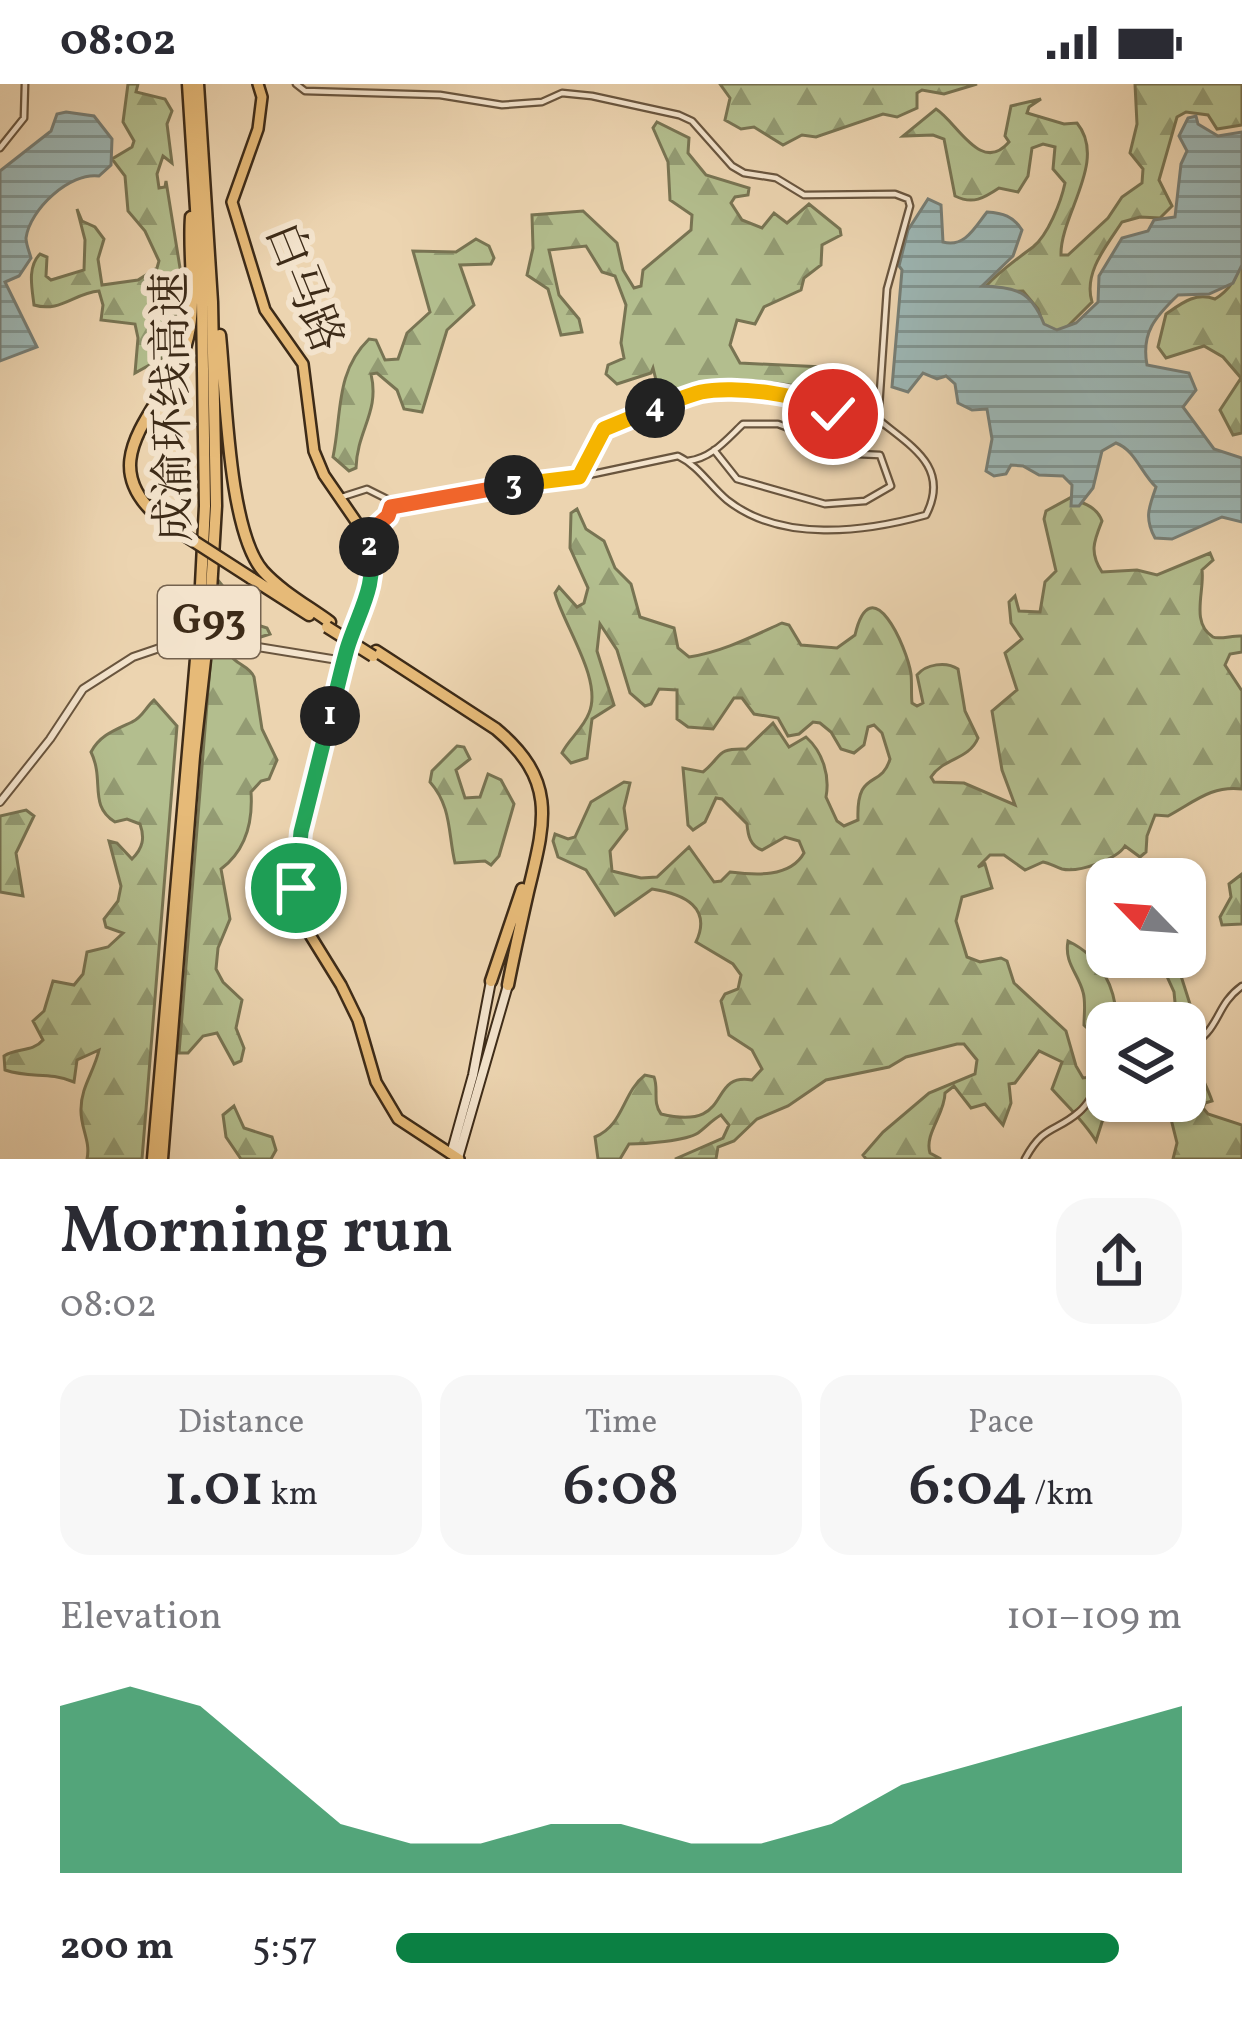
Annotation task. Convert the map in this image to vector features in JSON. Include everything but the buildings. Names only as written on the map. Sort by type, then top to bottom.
[{"type":"highway","name":"成渝环线高速","points":[[158,1159],[205,506],[202,324],[188,84]]},
{"type":"highway","name":"成渝环线高速","points":[[158,1159],[216,506],[213,324],[198,84]]},
{"type":"highway","points":[[194,178],[188,249],[189,333],[177,371],[130,447],[129,471],[135,488],[147,509],[164,522],[329,624],[509,748],[532,783],[538,804],[533,851],[490,981]]},
{"type":"highway","points":[[206,214],[239,517],[249,549],[263,571],[329,624]]},
{"type":"highway","points":[[374,654],[496,730],[514,744],[538,781],[544,802],[543,830],[508,985]]},
{"type":"main road","name":"白马路","points":[[258,84],[262,97],[258,129],[232,202],[265,310],[303,364],[314,451],[324,475],[366,536]]},
{"type":"main road","points":[[366,536],[374,564],[369,590],[344,661],[301,832],[296,888],[299,917],[350,1003],[376,1082],[398,1119],[456,1157]]},
{"type":"main road","points":[[456,1157],[490,981]]},
{"type":"main road","points":[[456,1157],[508,985]]},
{"type":"street","points":[[0,148],[24,118],[25,84]]},
{"type":"street","points":[[296,84],[305,91],[440,95],[502,105],[542,102],[562,93],[592,96],[680,115],[692,121],[732,166],[776,178],[804,195],[902,196],[910,206],[887,289],[879,407],[873,415],[854,422],[809,400],[705,391],[604,429],[579,477]]},
{"type":"street","points":[[391,507],[678,456],[688,460],[729,502],[774,523],[844,532],[926,515],[935,497],[932,472],[916,447],[873,415]]},
{"type":"street","points":[[688,460],[704,459],[714,450],[743,424],[778,424],[857,454],[880,455],[891,486],[865,501],[825,504],[737,479],[714,450]]},
{"type":"street","points":[[340,497],[367,489],[387,499],[388,516],[366,536]]},
{"type":"street","points":[[0,802],[83,689],[134,657],[185,639],[344,661]]},
{"type":"street","points":[[1206,1034],[1225,1002],[1242,986]]},
{"type":"street","points":[[1025,1159],[1047,1128],[1074,1116],[1086,1101]]},
{"type":"green space","points":[[128,84],[138,84],[136,92],[165,99],[172,111],[167,124],[172,163],[163,156],[157,174],[159,188],[166,181],[181,274],[171,353],[135,373],[135,324],[101,320],[99,291],[43,307],[34,305],[31,278],[40,254],[47,257],[46,276],[51,280],[84,270],[85,240],[77,209],[82,221],[104,239],[98,259],[102,285],[138,280],[157,268],[159,261],[145,231],[128,211],[125,176],[112,159],[134,141],[123,122]]},
{"type":"green space","points":[[720,84],[977,84],[944,94],[922,90],[917,93],[917,108],[897,117],[883,114],[816,137],[802,135],[783,145],[754,127],[741,129],[725,120],[730,98]]},
{"type":"green space","points":[[1135,84],[1242,84],[1242,125],[1217,129],[1208,115],[1186,112],[1177,117],[1159,180],[1172,206],[1160,218],[1122,222],[1094,270],[1092,302],[1064,330],[1047,336],[1038,309],[1023,291],[987,292],[986,286],[1039,242],[1053,218],[1065,183],[1053,169],[1055,147],[1032,148],[1028,176],[1018,192],[999,188],[967,200],[955,196],[944,139],[903,136],[936,109],[979,149],[999,151],[1009,142],[1005,136],[1011,106],[1041,99],[1027,113],[1077,123],[1087,154],[1063,239],[1061,255],[1068,255],[1108,218],[1122,197],[1142,183],[1143,169],[1130,153],[1137,124]]},
{"type":"green space","points":[[657,122],[689,138],[688,153],[706,175],[749,188],[748,195],[735,197],[731,203],[742,220],[762,228],[774,213],[787,223],[809,204],[840,229],[841,235],[822,245],[821,265],[804,278],[801,290],[764,307],[755,324],[737,320],[730,345],[740,363],[844,368],[861,379],[871,398],[866,403],[819,390],[738,380],[708,382],[660,396],[653,368],[651,373],[617,384],[606,374],[608,365],[624,358],[626,305],[615,276],[602,272],[586,246],[549,250],[559,295],[579,319],[582,332],[561,335],[548,289],[527,275],[533,248],[532,215],[583,211],[617,243],[623,270],[634,288],[641,286],[643,270],[691,230],[692,215],[670,200],[668,162],[653,128]]},
{"type":"green space","points":[[476,239],[489,246],[494,258],[491,264],[460,265],[474,305],[447,330],[422,412],[404,409],[397,390],[377,373],[371,374],[373,399],[356,468],[349,471],[333,457],[350,365],[369,339],[376,340],[385,360],[398,359],[407,333],[430,312],[413,251],[456,252]]},
{"type":"green space","points":[[1242,263],[1242,433],[1233,435],[1220,410],[1241,378],[1223,357],[1204,346],[1166,358],[1158,347],[1166,314],[1189,300],[1220,296]]},
{"type":"green space","points":[[1070,498],[1100,516],[1094,546],[1102,572],[1137,570],[1157,575],[1210,553],[1213,560],[1202,570],[1202,623],[1213,637],[1242,636],[1242,652],[1230,654],[1225,665],[1242,691],[1242,789],[1212,792],[1168,816],[1155,815],[1146,852],[1140,857],[1125,846],[1110,858],[1086,858],[1086,867],[1069,870],[1043,862],[1025,870],[1004,855],[990,855],[978,867],[985,864],[992,888],[962,897],[956,921],[967,957],[980,962],[1007,961],[1014,983],[1066,1031],[1076,1066],[1086,1078],[1086,1122],[1102,1122],[1096,1141],[1052,1089],[1062,1062],[1039,1051],[1015,1083],[1009,1084],[1011,1103],[1003,1125],[985,1104],[971,1108],[954,1086],[945,1093],[930,1139],[930,1153],[941,1159],[866,1159],[863,1155],[883,1132],[929,1093],[975,1074],[977,1060],[964,1044],[957,1044],[906,1057],[889,1067],[826,1080],[718,1147],[716,1159],[675,1159],[723,1138],[729,1125],[721,1115],[692,1136],[629,1144],[620,1159],[598,1159],[595,1137],[612,1125],[645,1075],[654,1077],[661,1114],[684,1117],[710,1109],[729,1084],[752,1080],[762,1069],[752,1050],[729,1035],[721,1001],[738,989],[741,975],[733,964],[696,942],[701,920],[692,905],[652,889],[615,915],[586,870],[558,857],[555,834],[575,837],[591,802],[624,782],[630,783],[624,808],[627,829],[610,851],[612,871],[657,877],[689,847],[714,882],[730,872],[781,871],[804,853],[799,841],[785,837],[758,848],[750,840],[747,824],[722,799],[716,798],[705,822],[693,830],[688,825],[683,768],[703,772],[724,752],[746,749],[773,723],[789,747],[806,737],[817,750],[826,773],[826,797],[844,826],[858,820],[861,793],[890,759],[882,733],[874,725],[868,727],[864,745],[854,753],[841,749],[820,723],[788,736],[778,718],[754,714],[742,698],[734,698],[713,729],[688,727],[677,719],[677,690],[659,689],[645,706],[630,693],[617,650],[600,624],[597,651],[614,705],[592,719],[587,758],[571,763],[562,753],[586,719],[592,700],[587,669],[555,593],[559,587],[577,607],[584,603],[588,588],[570,548],[571,513],[577,509],[586,529],[604,541],[615,568],[631,584],[640,617],[674,628],[678,648],[689,657],[725,648],[782,623],[789,625],[801,645],[837,648],[855,635],[870,608],[879,610],[903,647],[911,674],[912,703],[923,703],[917,675],[921,671],[942,664],[958,669],[965,711],[978,738],[969,751],[936,771],[931,777],[934,782],[964,783],[1015,805],[1002,770],[992,711],[1017,690],[1005,653],[1022,639],[1011,623],[1009,602],[1015,596],[1019,611],[1040,612],[1045,582],[1056,571],[1046,511]]},
{"type":"green space","points":[[217,579],[238,605],[242,620],[267,628],[270,634],[239,644],[229,653],[254,677],[262,729],[277,760],[269,779],[251,792],[246,835],[221,869],[230,919],[218,948],[216,969],[242,1000],[236,1028],[244,1048],[241,1061],[234,1064],[217,1033],[203,1036],[188,1053],[179,1053]]},
{"type":"green space","points":[[154,700],[177,726],[142,1159],[87,1159],[82,1101],[99,1050],[77,1060],[74,1082],[5,1070],[4,1056],[43,1040],[33,1021],[44,1011],[53,981],[74,985],[83,974],[87,952],[108,947],[123,933],[106,927],[104,919],[118,901],[121,886],[109,841],[132,859],[141,847],[142,834],[140,824],[127,819],[115,822],[102,808],[91,752],[103,737],[139,718]]},
{"type":"green space","points":[[457,746],[464,747],[470,759],[456,770],[465,798],[480,797],[488,774],[501,780],[514,804],[499,856],[491,865],[485,861],[455,863],[446,811],[430,782],[432,771]]},
{"type":"green space","points":[[26,810],[34,816],[16,853],[23,896],[0,892],[0,816]]},
{"type":"green space","points":[[1242,874],[1242,924],[1222,925],[1220,917],[1231,897],[1229,884]]},
{"type":"green space","points":[[1068,941],[1086,953],[1086,978],[1106,978],[1114,997],[1115,1002],[1086,1002],[1086,1027],[1084,996]]},
{"type":"green space","points":[[1168,978],[1182,978],[1189,1002],[1175,1002]]},
{"type":"green space","points":[[234,1106],[244,1128],[272,1137],[276,1150],[271,1159],[241,1159],[226,1137],[223,1115]]},
{"type":"green space","points":[[1206,1112],[1242,1125],[1242,1159],[1173,1159],[1177,1143],[1172,1122],[1206,1122]]},
{"type":"water","points":[[57,114],[94,116],[112,139],[111,165],[99,176],[64,186],[35,216],[26,238],[31,258],[19,276],[5,282],[37,347],[0,361],[0,171],[51,131]]},
{"type":"water","points":[[1196,116],[1198,124],[1218,136],[1242,132],[1242,265],[1233,283],[1209,294],[1178,295],[1152,326],[1146,344],[1147,365],[1189,373],[1196,390],[1183,407],[1214,449],[1242,458],[1242,522],[1222,517],[1172,539],[1155,538],[1149,512],[1156,487],[1123,446],[1116,443],[1102,451],[1093,488],[1079,506],[1071,506],[1072,485],[1063,476],[1039,475],[1011,465],[1006,474],[994,476],[986,471],[992,439],[987,409],[972,410],[958,403],[955,384],[946,376],[937,379],[923,373],[908,392],[892,387],[899,266],[908,230],[928,199],[941,205],[943,242],[963,239],[987,212],[1003,214],[1022,230],[1013,256],[982,286],[1021,293],[1034,304],[1044,324],[1057,330],[1076,323],[1098,302],[1099,276],[1122,238],[1148,231],[1154,220],[1175,217],[1187,151],[1179,136],[1188,118]]},
{"type":"route","points":[[296,888],[301,832],[348,646],[369,590],[374,564],[366,536],[388,516],[391,507],[579,477],[604,429],[705,391],[809,400],[833,414]]}]
